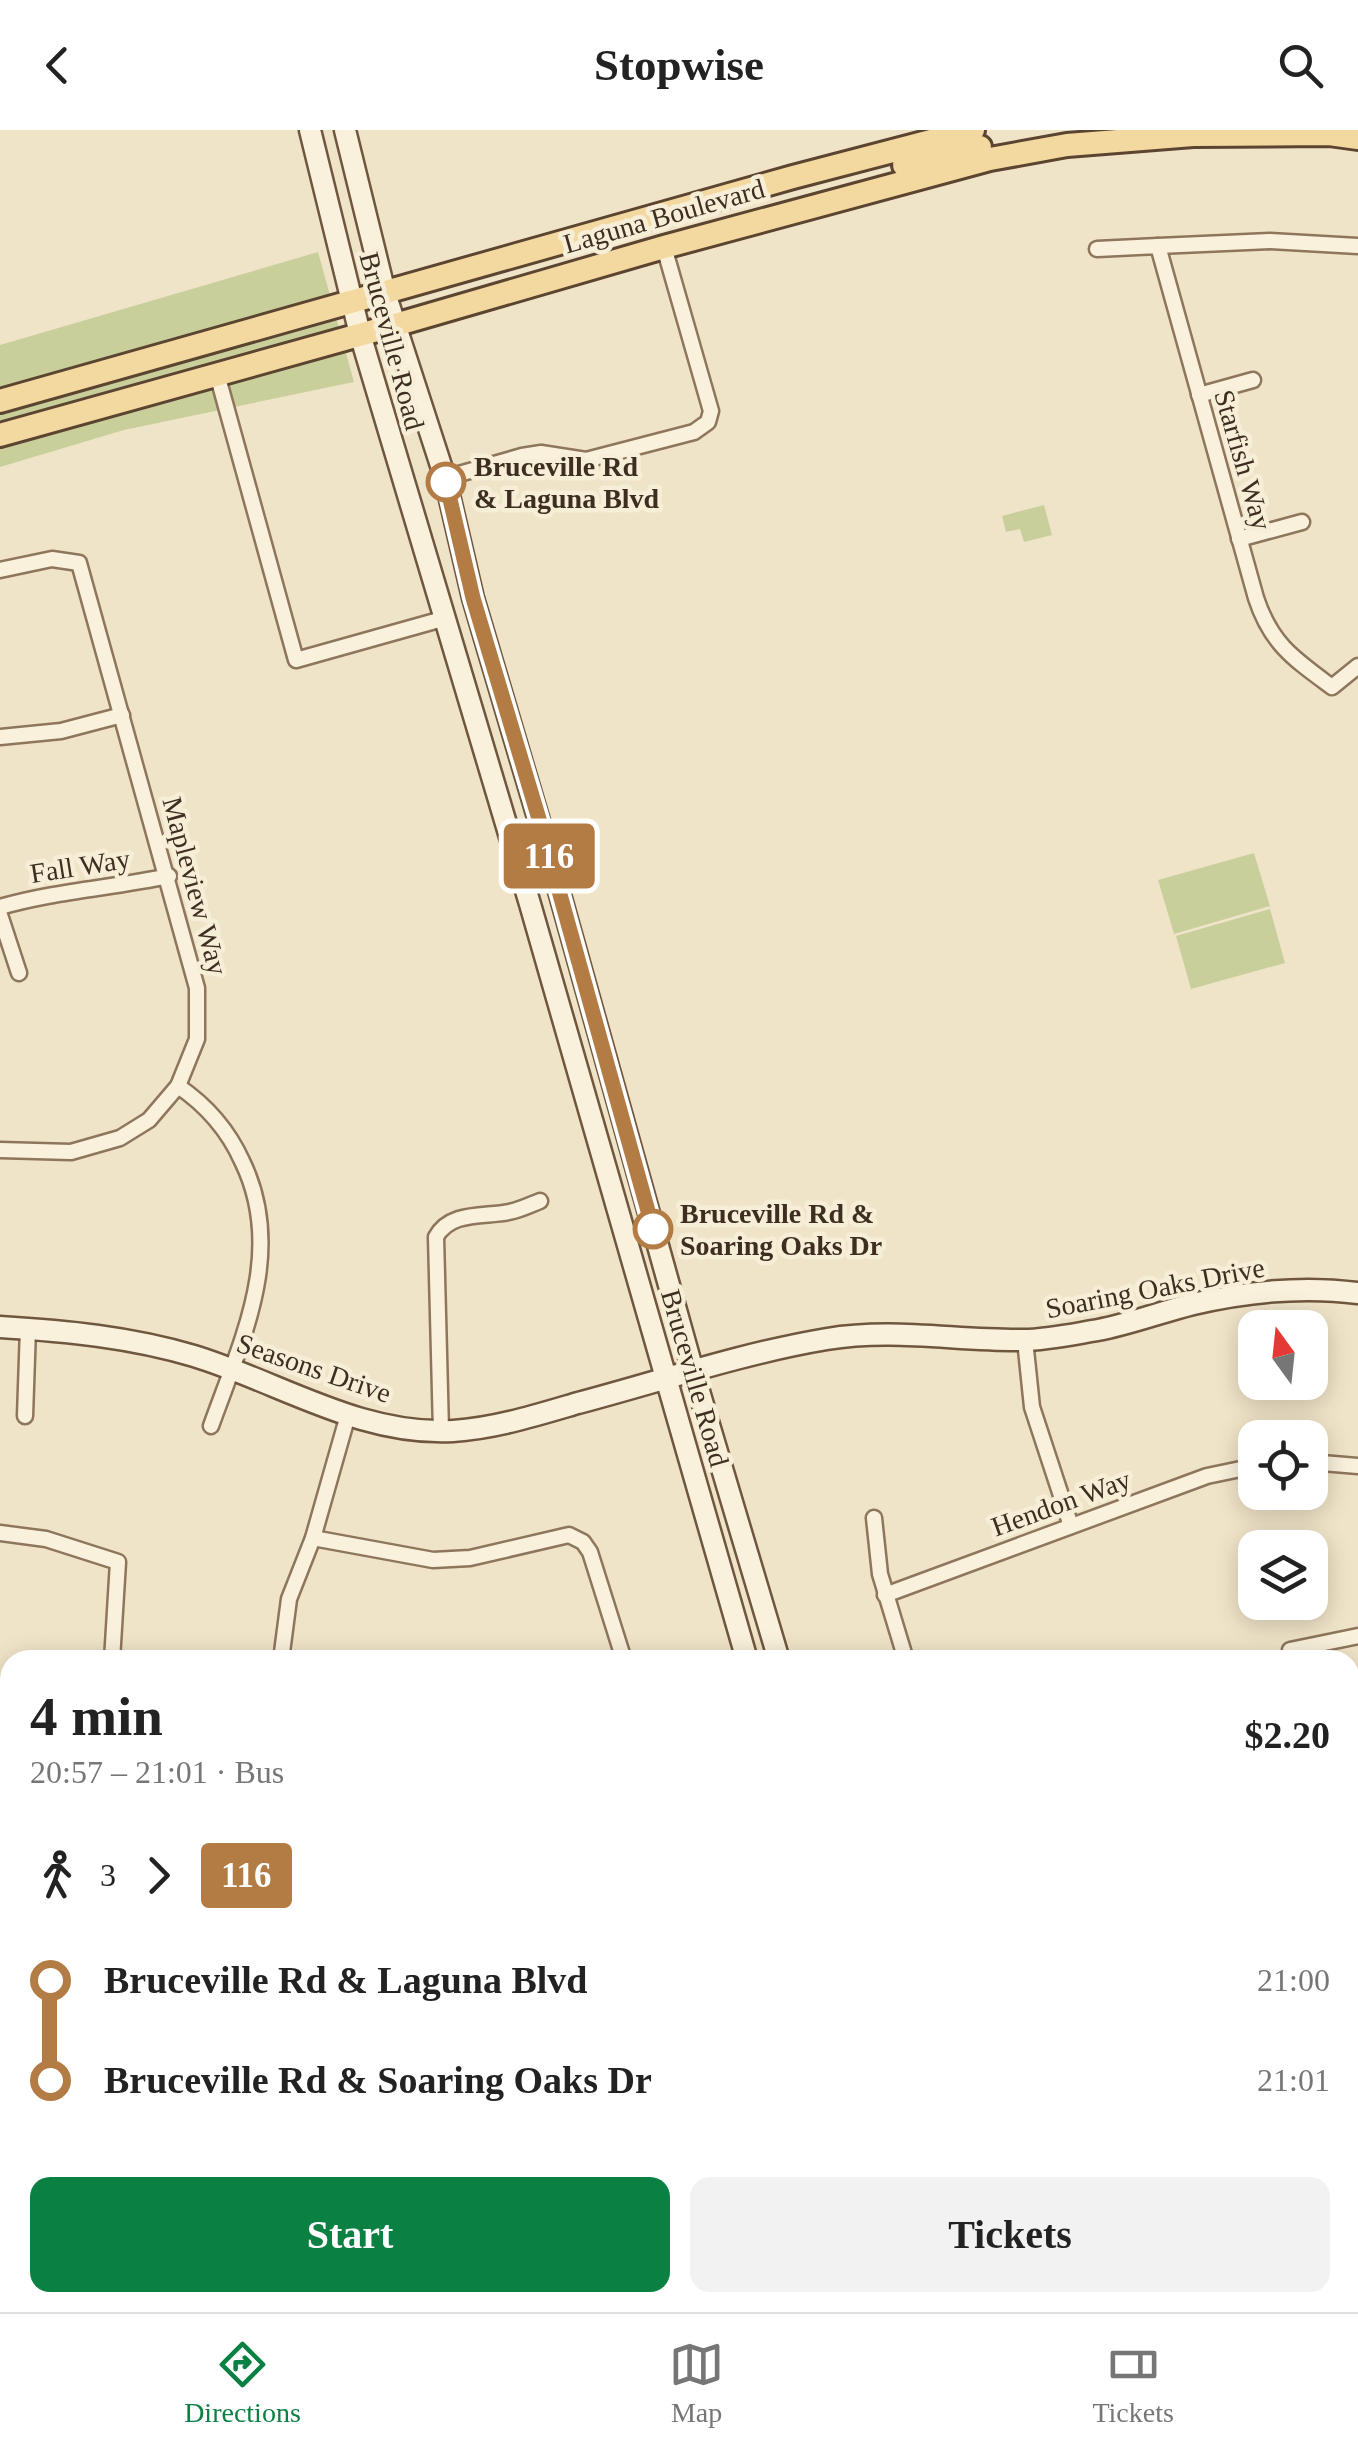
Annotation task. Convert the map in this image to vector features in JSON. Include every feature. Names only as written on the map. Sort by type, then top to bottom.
[{"type":"main road","name":"Bruceville Road","points":[[310,130],[360,334],[744,1650]]},
{"type":"main road","name":"Bruceville Road","points":[[345,130],[385,293],[445,478],[473,598],[777,1650]]},
{"type":"main road","name":"Laguna Boulevard","points":[[0,401],[973,130]]},
{"type":"main road","points":[[871,190],[884,171],[1052,130]]},
{"type":"main road","name":"Laguna Boulevard","points":[[0,435],[958,167],[1067,145],[1245,133],[1358,138]]},
{"type":"main road","name":"Soaring Oaks Drive","points":[[667,1379],[779,1348],[864,1335],[1025,1340],[1100,1330],[1193,1304],[1245,1295],[1316,1290],[1358,1293]]},
{"type":"main road","name":"Seasons Drive","points":[[0,1327],[112,1336],[155,1345],[232,1369],[373,1423],[441,1431],[490,1426],[667,1379]]},
{"type":"street","points":[[1097,249],[1270,242],[1358,246]]},
{"type":"street","name":"Starfish Way","points":[[1158,246],[1261,614],[1288,655],[1332,687],[1358,666]]},
{"type":"street","points":[[445,478],[532,454],[586,460],[705,426],[711,411],[664,247]]},
{"type":"street","points":[[217,374],[296,660],[446,618]]},
{"type":"street","points":[[1199,396],[1253,380]]},
{"type":"street","points":[[1239,539],[1302,522]]},
{"type":"street","name":"Mapleview Way","points":[[0,570],[52,560],[79,564],[168,876],[200,1005],[197,1039],[178,1086],[148,1120],[104,1145],[71,1152],[0,1150]]},
{"type":"street","points":[[0,736],[61,730],[122,715]]},
{"type":"street","name":"Fall Way","points":[[0,906],[168,876]]},
{"type":"street","points":[[0,915],[19,973]]},
{"type":"street","points":[[178,1086],[206,1108],[228,1135],[251,1182],[260,1216],[259,1285],[211,1426]]},
{"type":"street","points":[[441,1431],[436,1237],[442,1227],[458,1218],[508,1212],[540,1201]]},
{"type":"street","points":[[25,1416],[28,1328]]},
{"type":"street","points":[[1025,1340],[1032,1408],[1070,1526]]},
{"type":"street","points":[[282,1650],[289,1599],[314,1538],[348,1415]]},
{"type":"street","points":[[1328,1464],[1358,1466]]},
{"type":"street","name":"Hendon Way","points":[[885,1594],[1208,1476],[1238,1470]]},
{"type":"street","points":[[874,1518],[876,1556],[903,1650]]},
{"type":"street","points":[[0,1532],[46,1539],[118,1562],[113,1650]]},
{"type":"street","points":[[314,1538],[432,1560],[470,1558],[570,1535],[583,1542],[590,1552],[621,1650]]},
{"type":"street","points":[[1290,1650],[1358,1636]]},
{"type":"green space","points":[[318,252],[354,382],[124,430],[0,467],[0,345]]},
{"type":"green space","points":[[1044,505],[1052,535],[1024,542],[1020,529],[1006,532],[1002,516]]},
{"type":"green space","points":[[1254,853],[1270,906],[1174,934],[1158,880]]},
{"type":"green space","points":[[1270,909],[1285,963],[1191,989],[1176,936]]},
{"type":"bus line","name":"116","points":[[446,482],[473,598],[653,1229]]},
{"type":"place","name":"Bruceville Rd & Laguna Blvd","points":[[446,482]]},
{"type":"place","name":"Bruceville Rd & Soaring Oaks Dr","points":[[653,1229]]}]
